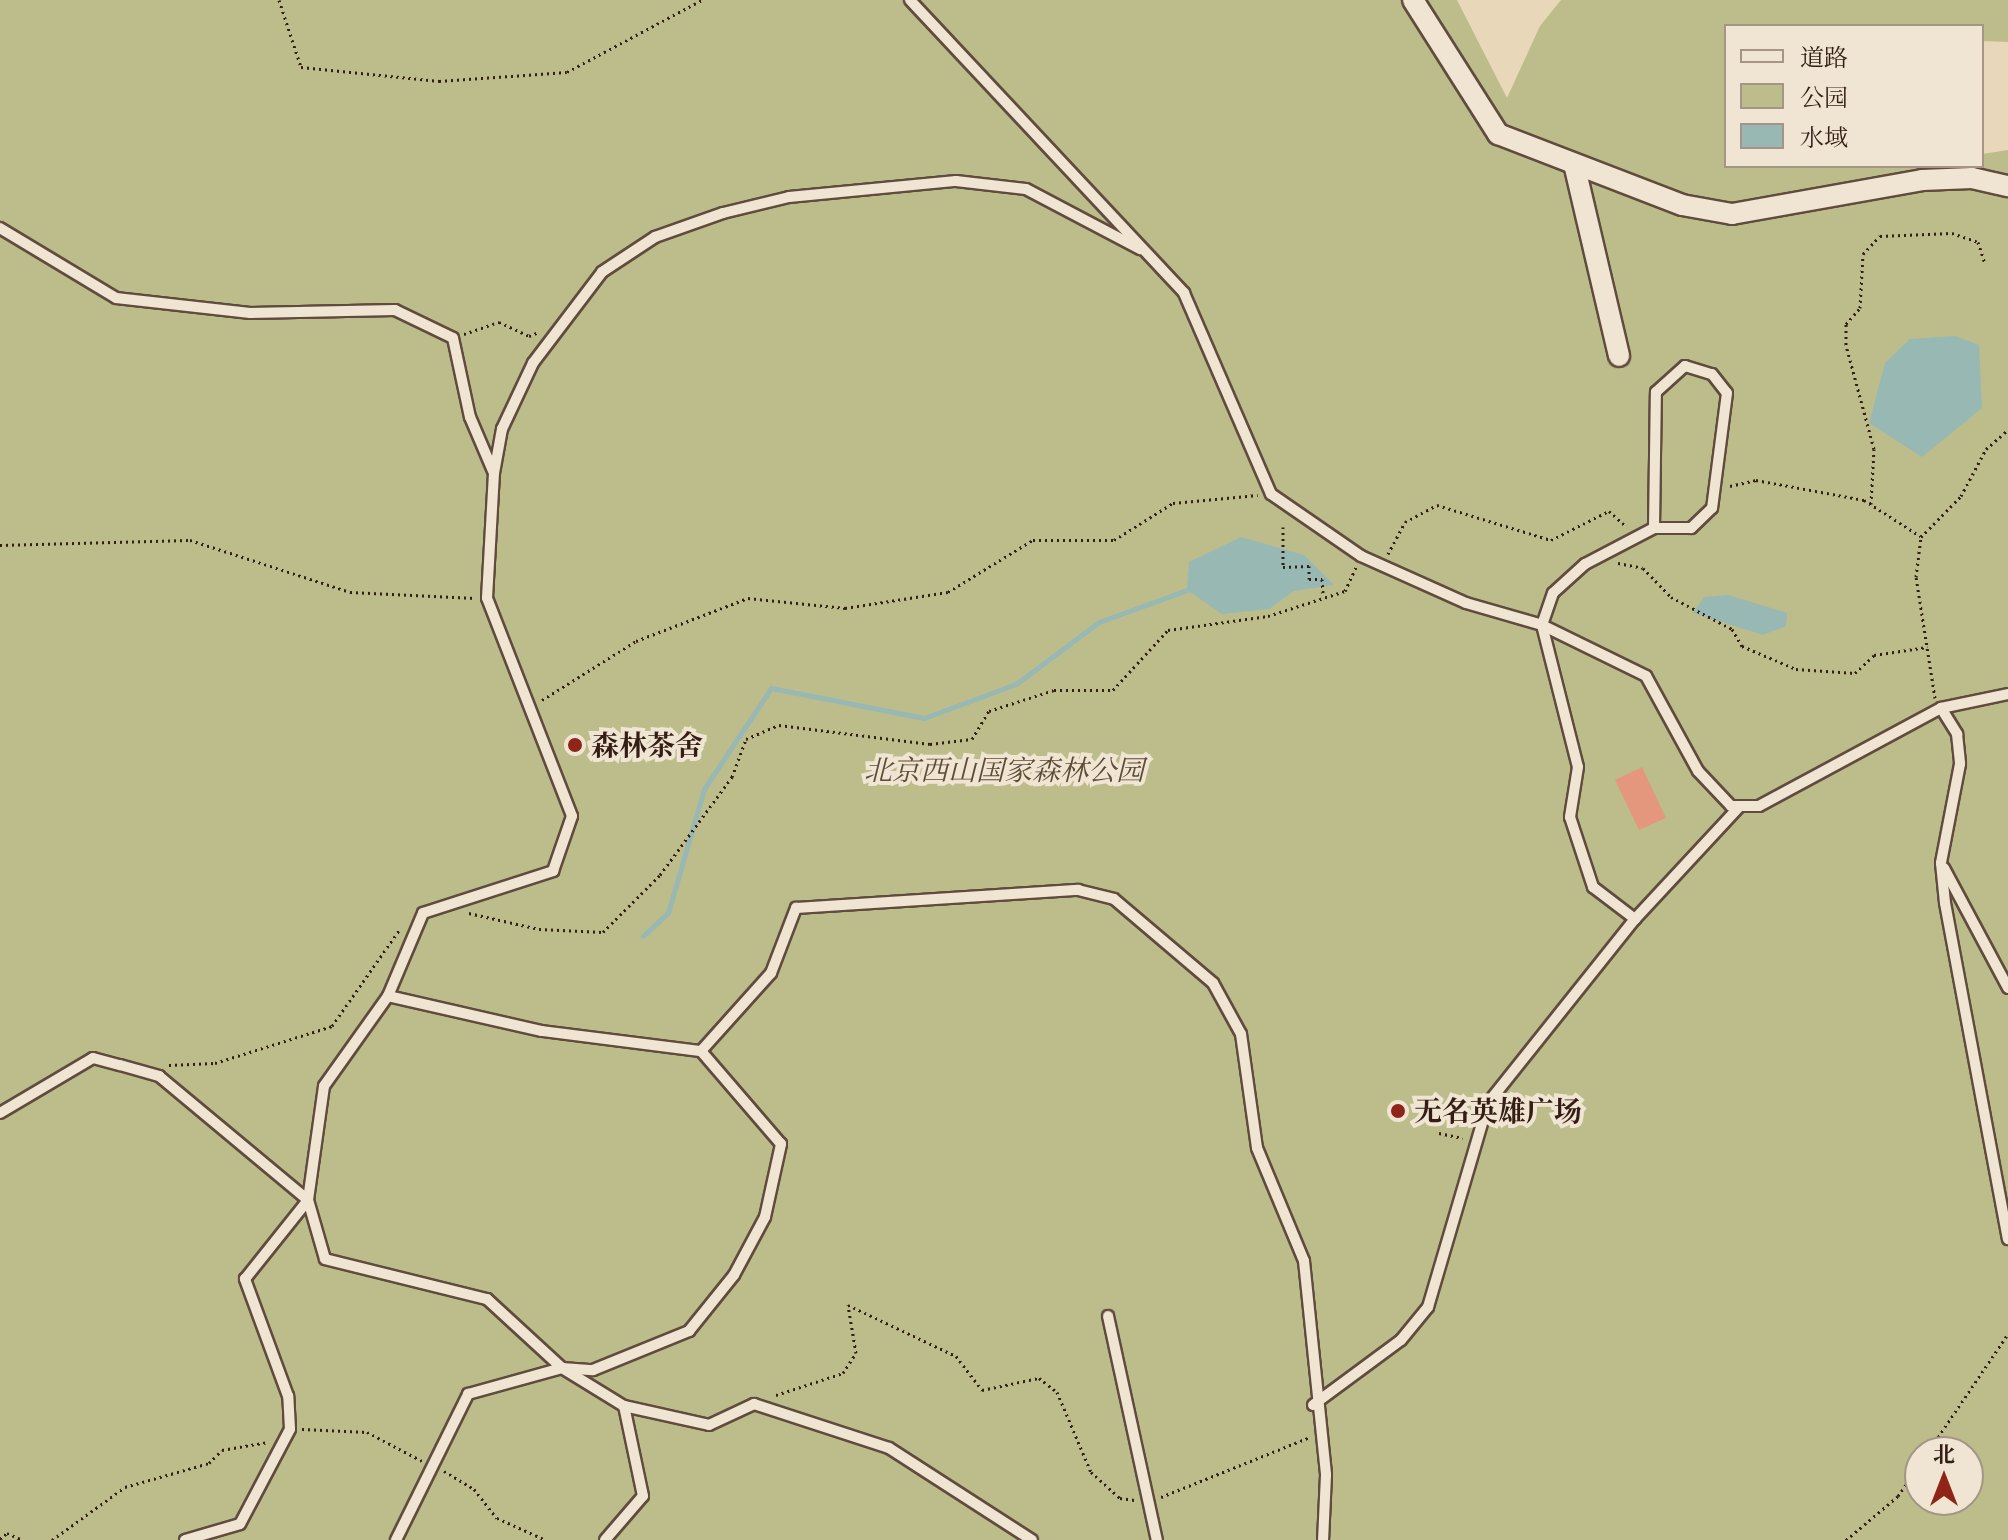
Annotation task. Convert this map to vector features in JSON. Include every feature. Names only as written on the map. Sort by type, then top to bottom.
[{"type":"street","points":[[1413,0],[1498,134],[1575,168],[1732,214],[1922,180],[1972,178],[2008,186]]},
{"type":"street","points":[[1575,168],[1619,356]]},
{"type":"lane","points":[[910,0],[1184,293],[1271,494],[1361,556],[1466,603],[1542,625],[1646,676],[1698,771],[1740,806],[1759,806],[1941,708],[2008,694]]},
{"type":"lane","points":[[1032,1540],[889,1448],[754,1404],[709,1425],[624,1406],[562,1368],[487,1299],[325,1259],[308,1200],[324,1086],[388,996],[423,913],[553,871],[572,816],[487,598],[494,473],[502,429],[533,363],[602,272],[655,237],[789,197],[956,181],[1026,189],[1140,249]]},
{"type":"lane","points":[[0,228],[116,298],[250,313],[395,310],[453,338],[470,417],[494,473]]},
{"type":"lane","points":[[1635,919],[1593,887],[1576,838],[1570,817],[1578,767],[1542,625],[1553,593],[1606,553],[1654,528],[1691,528],[1712,508],[1727,393],[1712,374],[1685,366],[1656,392],[1654,528]]},
{"type":"lane","points":[[1941,708],[1957,734],[1960,764],[1941,863],[2008,1239]]},
{"type":"lane","points":[[1313,1405],[1401,1340],[1428,1307],[1488,1103],[1635,919],[1740,806]]},
{"type":"lane","points":[[1941,863],[2008,988]]},
{"type":"lane","points":[[701,1051],[771,973],[796,908],[1078,890],[1114,899],[1213,983],[1241,1034],[1257,1148],[1304,1261],[1313,1405],[1326,1475],[1323,1540]]},
{"type":"lane","points":[[388,996],[542,1031],[701,1051],[781,1144],[765,1217],[734,1275],[689,1331],[593,1370],[562,1368],[468,1394],[396,1540]]},
{"type":"lane","points":[[0,1113],[93,1058],[159,1076],[308,1200]]},
{"type":"lane","points":[[1993,1162],[2008,1161]]},
{"type":"lane","points":[[185,1540],[240,1524],[290,1429],[288,1396],[245,1279],[308,1200]]},
{"type":"lane","points":[[1108,1316],[1157,1540]]},
{"type":"lane","points":[[605,1540],[643,1496],[624,1406]]},
{"type":"path","points":[[279,0],[301,67],[439,81],[567,72],[702,0]]},
{"type":"path","points":[[1871,504],[1874,449],[1846,345],[1846,324],[1860,308],[1863,254],[1880,236],[1952,233],[1978,242],[1985,263]]},
{"type":"path","points":[[453,338],[499,322],[529,336],[564,319]]},
{"type":"path","points":[[1941,708],[1916,577],[1921,537],[1961,496],[1986,449],[2008,430]]},
{"type":"path","points":[[1714,490],[1756,480],[1871,504],[1921,537]]},
{"type":"path","points":[[532,707],[636,641],[748,598],[845,608],[948,592],[1033,540],[1114,540],[1173,503],[1271,494]]},
{"type":"path","points":[[1383,565],[1405,522],[1437,505],[1551,540],[1609,511],[1639,536]]},
{"type":"path","points":[[1283,527],[1283,567],[1309,566],[1309,579],[1322,579],[1323,596]]},
{"type":"path","points":[[0,545],[190,540],[350,592],[487,598]]},
{"type":"path","points":[[1606,553],[1643,568],[1671,597],[1732,629],[1742,646],[1796,669],[1855,673],[1874,655],[1927,647]]},
{"type":"path","points":[[446,907],[539,929],[603,932],[660,875],[689,830],[732,777],[746,739],[779,725],[930,744],[972,739],[989,711],[1054,690],[1113,690],[1168,630],[1268,616],[1345,591],[1361,556]]},
{"type":"path","points":[[162,1065],[215,1063],[332,1026],[397,931],[423,913]]},
{"type":"path","points":[[1439,1133],[1477,1142]]},
{"type":"path","points":[[754,1404],[843,1373],[856,1353],[848,1305],[956,1356],[982,1390],[1039,1378],[1057,1392],[1091,1472],[1120,1498],[1148,1502],[1318,1434]]},
{"type":"path","points":[[1939,1436],[2008,1334]]},
{"type":"path","points":[[290,1429],[367,1432],[430,1466],[455,1474],[497,1518],[546,1540]]},
{"type":"path","points":[[52,1540],[125,1487],[209,1463],[222,1450],[264,1441],[280,1447]]},
{"type":"path","points":[[1846,1540],[1898,1496],[1904,1487]]},
{"type":"path","points":[[0,1539],[7,1533],[23,1540]]},
{"type":"green space","name":"北京西山国家森林公园","points":[[0,0],[1457,0],[1507,98],[1540,26],[1561,0],[2008,0],[2008,42],[1984,41],[1984,24],[1724,24],[1724,168],[1984,168],[1984,154],[2008,150],[2008,1540],[0,1540]]},
{"type":"water","points":[[1955,336],[1979,345],[1982,408],[1922,457],[1869,423],[1885,363],[1910,339]]},
{"type":"water","points":[[1241,537],[1304,555],[1334,585],[1294,591],[1269,609],[1222,614],[1187,590],[1189,562]]},
{"type":"water","points":[[1728,595],[1787,613],[1786,626],[1763,635],[1693,613],[1704,597]]},
{"type":"building","points":[[1642,767],[1666,818],[1639,830],[1615,780]]},
{"type":"waterway","points":[[643,936],[668,913],[704,789],[771,688],[924,718],[1016,684],[1099,622],[1187,590]]},
{"type":"place","name":"森林茶舍","points":[[575,745]]},
{"type":"place","name":"无名英雄广场","points":[[1398,1111]]}]
